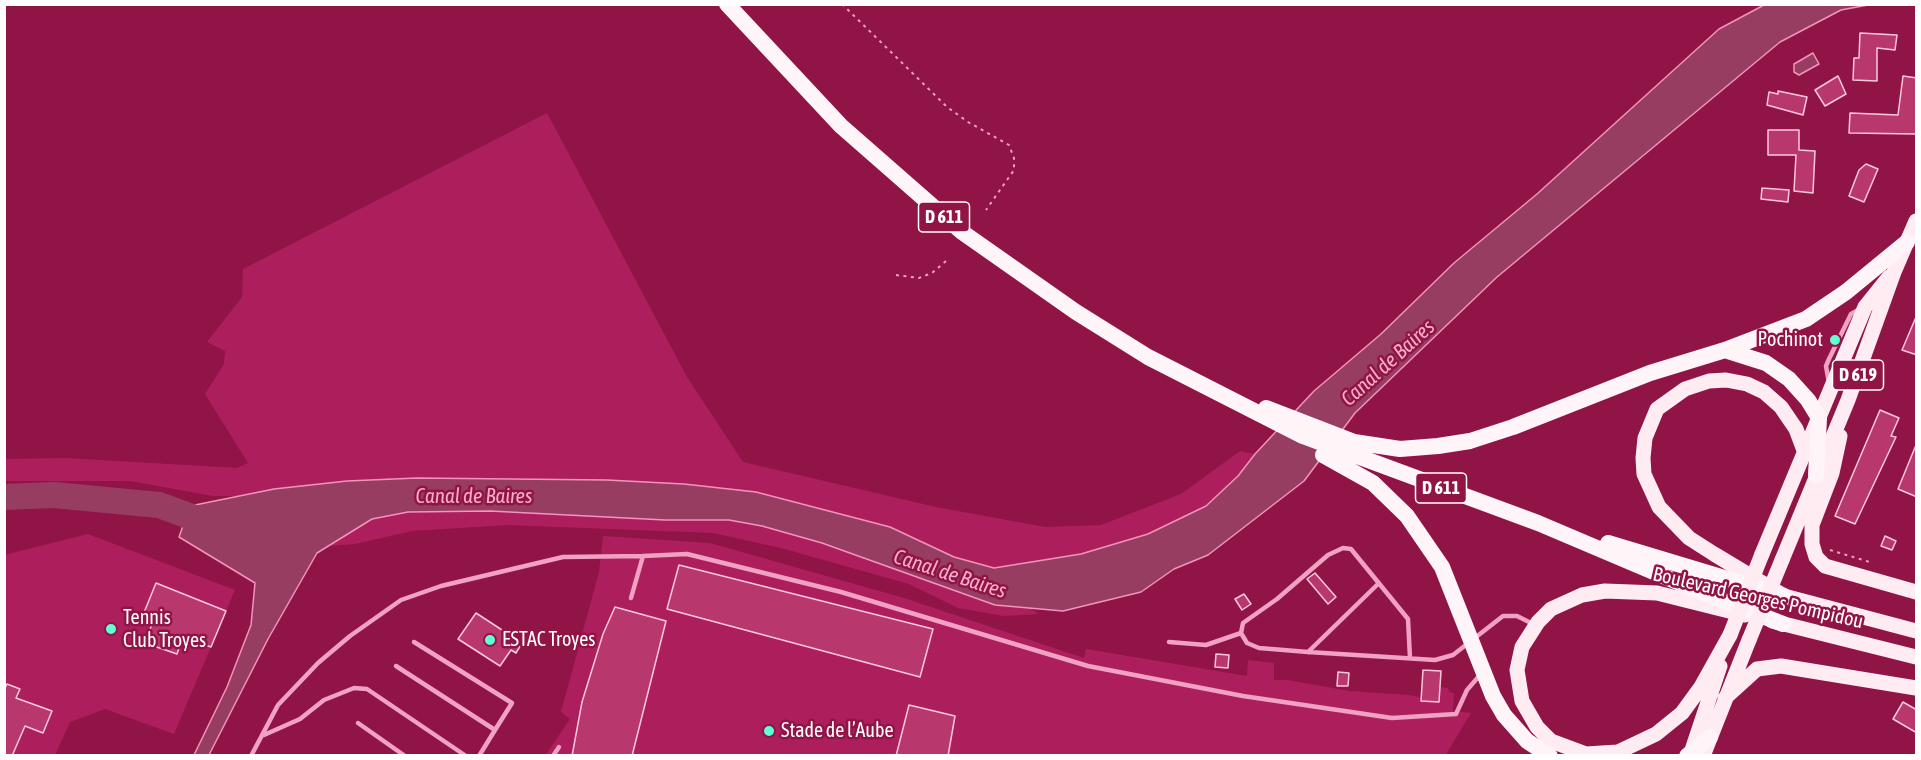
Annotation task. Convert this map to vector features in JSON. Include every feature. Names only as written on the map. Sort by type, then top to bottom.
[{"type":"highway","name":"D 611","points":[[727,4],[841,126],[962,232],[1076,312],[1199,384],[1268,414]]},
{"type":"highway","points":[[1268,414],[1303,436],[1345,452],[1438,446],[1470,441],[1513,427],[1650,373],[1725,350],[1806,319],[1846,292],[1907,242]]},
{"type":"highway","points":[[1725,350],[1766,363],[1788,379],[1808,400],[1818,418],[1816,475]]},
{"type":"highway","points":[[1268,414],[1345,452],[1407,516],[1426,541],[1454,591],[1471,642],[1504,715],[1527,741],[1550,756]]},
{"type":"highway","name":"D 611","points":[[1345,452],[1538,523],[1783,624]]},
{"type":"highway","name":"D 611","points":[[1538,523],[1785,596]]},
{"type":"highway","points":[[1692,755],[1710,737]]},
{"type":"main road","name":"D 619","points":[[1710,737],[1848,400],[1894,272],[1917,221]]},
{"type":"main road","name":"D 619","points":[[1692,755],[1730,635],[1864,307],[1894,272]]},
{"type":"main road","name":"Boulevard Georges Pompidou","points":[[1805,453],[1796,429],[1781,407],[1764,392],[1747,384],[1726,380],[1701,384],[1672,397],[1657,409],[1645,438],[1643,458],[1647,482],[1659,507],[1673,524],[1714,554],[1785,596],[1917,631]]},
{"type":"main road","points":[[1848,400],[1832,473],[1812,525],[1813,549],[1818,560],[1825,566],[1917,592]]},
{"type":"main road","name":"Boulevard Georges Pompidou","points":[[1730,635],[1701,687],[1682,713],[1656,734],[1618,752],[1586,754],[1551,741],[1537,727],[1522,701],[1517,670],[1522,647],[1535,626],[1551,609],[1567,601],[1582,595],[1623,590],[1657,593],[1917,657]]},
{"type":"main road","points":[[1725,698],[1757,669],[1781,666],[1917,688]]},
{"type":"lane","points":[[1410,658],[1408,619],[1351,549],[1343,548],[1328,555],[1277,599],[1243,623],[1241,633],[1247,643],[1259,648],[1435,660],[1453,655],[1503,616],[1517,616],[1535,626]]},
{"type":"lane","points":[[251,756],[278,705],[318,663],[350,636],[401,600],[441,586],[563,557],[687,554],[808,584],[1088,666],[1243,696],[1392,718],[1456,714],[1467,690],[1483,671]]},
{"type":"lane","points":[[631,598],[643,556]]},
{"type":"lane","points":[[1308,651],[1379,583]]},
{"type":"lane","points":[[1169,642],[1206,645],[1241,633]]},
{"type":"lane","points":[[414,642],[512,704],[479,756]]},
{"type":"lane","points":[[396,666],[495,730]]},
{"type":"lane","points":[[263,736],[300,719],[324,700],[354,688],[367,689],[466,756]]},
{"type":"lane","points":[[358,723],[405,756]]},
{"type":"lane","points":[[553,756],[559,747]]},
{"type":"path","points":[[842,4],[947,107],[968,122],[1010,145],[1014,158],[1014,170],[986,210]]},
{"type":"path","points":[[896,275],[919,278],[932,273],[946,261]]},
{"type":"path","points":[[1823,547],[1878,564]]},
{"type":"shaded area","points":[[547,113],[687,377],[743,462],[936,507],[1045,527],[1101,525],[1181,494],[1240,451],[1254,454],[1238,476],[1206,506],[1148,534],[1081,554],[994,568],[954,557],[890,527],[756,492],[347,481],[274,489],[241,496],[213,496],[130,481],[5,481],[5,459],[66,458],[237,468],[248,463],[205,394],[224,364],[225,351],[207,342],[242,297],[243,269]]},
{"type":"shaded area","points":[[490,511],[665,520],[728,520],[762,526],[822,542],[995,605],[1028,607],[1039,614],[1004,616],[958,608],[909,584],[781,548],[713,533],[508,525],[412,531],[355,544],[329,546],[372,519],[408,512]]},
{"type":"shaded area","name":"Tennis Club Troyes","points":[[88,534],[235,590],[174,734],[105,709],[70,722],[55,755],[5,755],[4,555]]},
{"type":"shaded area","points":[[603,536],[710,543],[904,598],[1084,658],[1086,649],[1247,676],[1248,660],[1274,663],[1274,680],[1288,680],[1349,691],[1409,695],[1419,697],[1420,701],[1439,702],[1440,687],[1448,688],[1449,692],[1454,693],[1453,711],[1471,713],[1445,756],[545,756],[570,719],[561,712],[599,572]]},
{"type":"water","points":[[1764,5],[1868,5],[1841,10],[1780,42],[1497,277],[1355,413],[1304,481],[1208,555],[1174,569],[1141,592],[1063,611],[995,605],[822,543],[762,526],[729,520],[665,520],[490,511],[408,512],[372,519],[317,553],[268,639],[209,755],[194,755],[227,687],[251,625],[255,583],[179,537],[190,506],[274,489],[347,481],[417,478],[607,480],[684,484],[756,492],[890,527],[954,557],[994,568],[1081,554],[1148,534],[1206,506],[1238,476],[1255,454],[1314,391],[1381,334],[1454,263],[1537,194],[1719,29]]},
{"type":"water","points":[[1813,53],[1819,64],[1799,75],[1794,72],[1794,64]]},
{"type":"building","points":[[1860,33],[1897,35],[1895,50],[1877,48],[1877,81],[1853,80],[1854,58],[1859,58]]},
{"type":"building","points":[[1838,76],[1846,94],[1825,106],[1815,90]]},
{"type":"building","points":[[1903,76],[1917,78],[1916,134],[1849,133],[1850,113],[1898,115]]},
{"type":"building","points":[[1778,91],[1807,97],[1803,115],[1767,105],[1769,92],[1778,94]]},
{"type":"building","points":[[1768,130],[1799,130],[1799,150],[1815,151],[1813,193],[1794,191],[1796,155],[1768,155]]},
{"type":"building","points":[[1866,164],[1878,169],[1864,202],[1849,196],[1859,170]]},
{"type":"building","points":[[1762,188],[1789,190],[1788,202],[1761,199]]},
{"type":"building","points":[[1917,317],[1917,355],[1902,350]]},
{"type":"building","points":[[1880,410],[1899,418],[1891,436],[1896,437],[1855,524],[1835,516]]},
{"type":"building","points":[[1917,445],[1917,497],[1898,489]]},
{"type":"building","points":[[1885,536],[1896,541],[1892,550],[1881,546]]},
{"type":"building","points":[[679,565],[933,629],[920,677],[667,609]]},
{"type":"building","points":[[1315,573],[1336,597],[1328,604],[1307,579]]},
{"type":"building","points":[[156,583],[226,611],[211,647],[199,643],[197,648],[181,642],[177,654],[145,643],[152,624],[141,620]]},
{"type":"building","points":[[1244,594],[1251,604],[1242,610],[1235,599]]},
{"type":"building","points":[[615,607],[666,621],[632,756],[572,756],[582,702],[603,634]]},
{"type":"building","points":[[476,613],[522,643],[516,653],[511,650],[500,666],[458,639]]},
{"type":"building","points":[[1216,654],[1229,655],[1228,668],[1215,667]]},
{"type":"building","points":[[1423,670],[1441,671],[1439,702],[1421,701]]},
{"type":"building","points":[[1338,672],[1349,673],[1348,686],[1337,686]]},
{"type":"building","points":[[7,684],[20,689],[16,698],[52,711],[43,733],[25,726],[12,756],[4,756],[4,690]]},
{"type":"building","points":[[1903,702],[1917,710],[1917,733],[1893,719]]},
{"type":"building","points":[[909,705],[955,716],[948,756],[896,756]]},
{"type":"waterway","name":"Canal de Baires","points":[[4,497],[54,495],[159,505],[219,527]]},
{"type":"place","name":"Pochinot","points":[[1835,340]]},
{"type":"place","name":"Tennis Club Troyes","points":[[111,629]]},
{"type":"place","name":"ESTAC Troyes","points":[[490,640]]},
{"type":"place","name":"Stade de l’Aube","points":[[769,731]]}]
